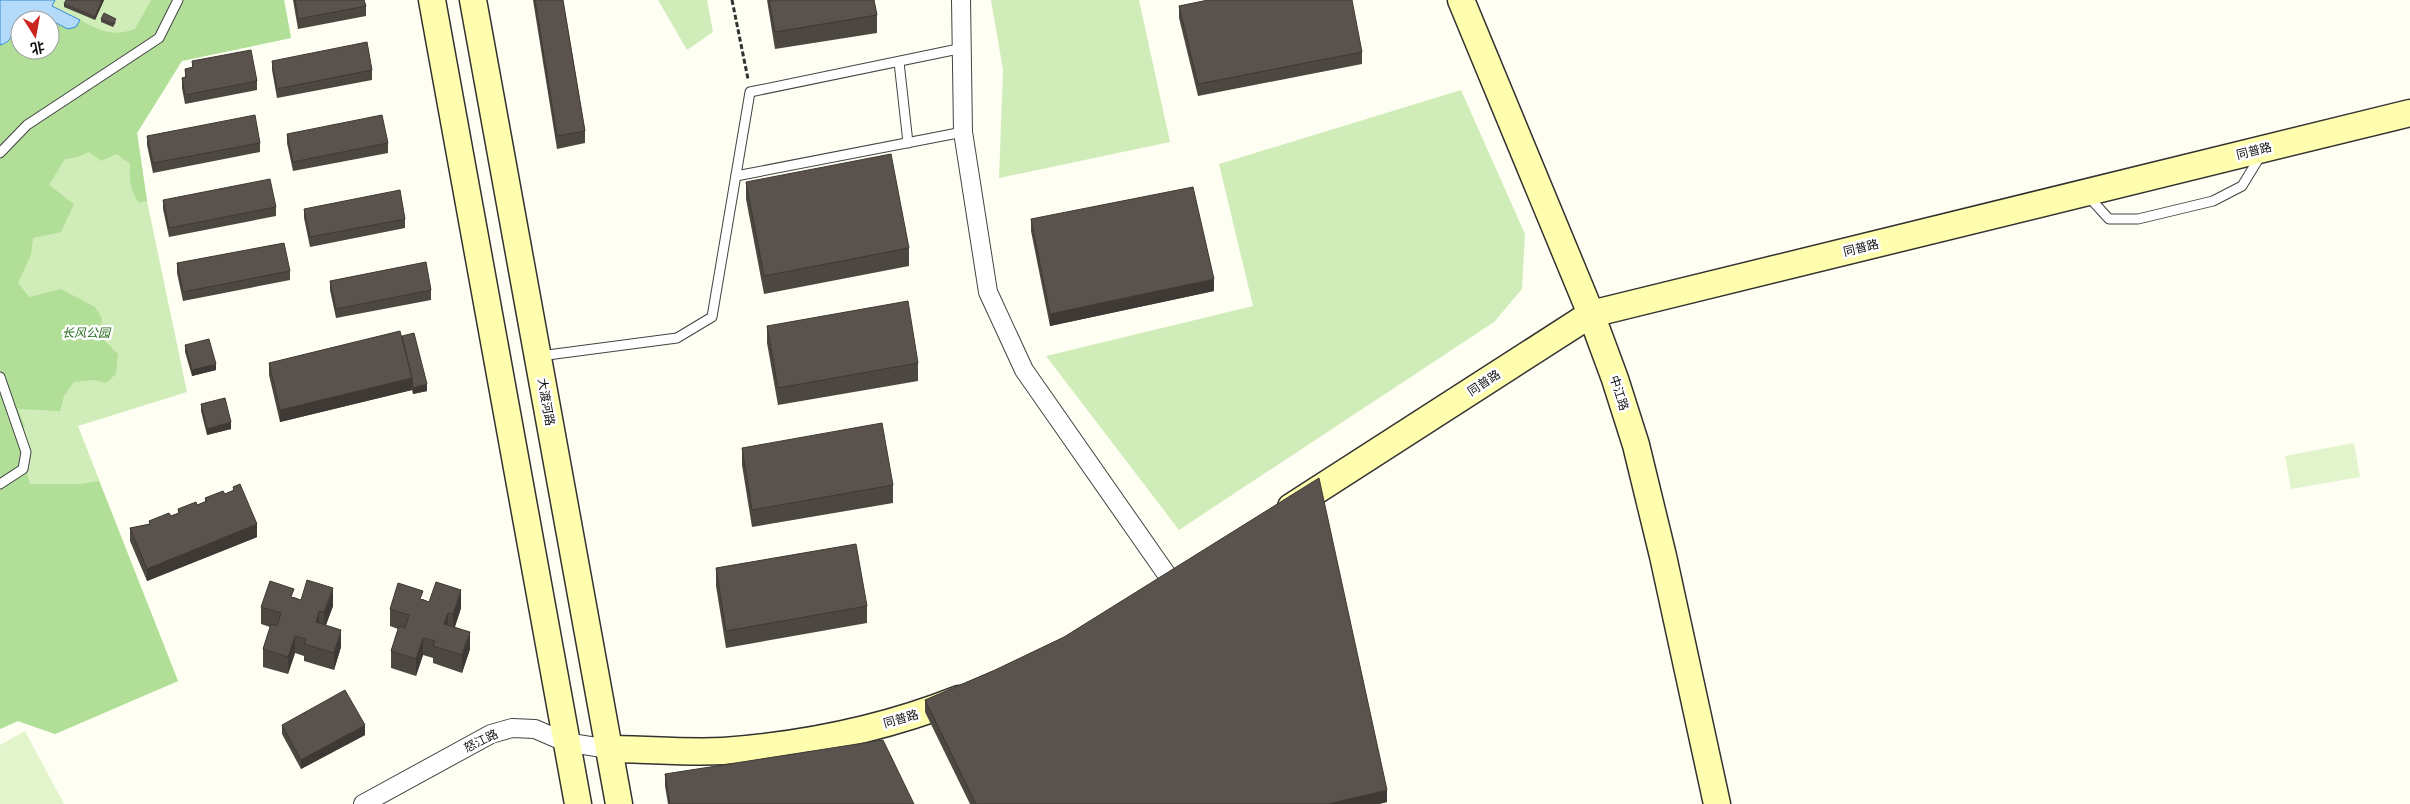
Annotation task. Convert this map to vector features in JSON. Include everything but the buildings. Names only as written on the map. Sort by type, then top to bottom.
[{"type":"street","points":[[432,0],[565,742],[578,804]]},
{"type":"street","name":"大渡河路","points":[[473,0],[619,804]]},
{"type":"street","points":[[961,0],[963,132],[988,292],[1024,370],[1162,589],[1196,567]]},
{"type":"street","name":"中江路","points":[[1461,0],[1591,314],[1636,445],[1663,556],[1717,804]]},
{"type":"street","name":"同普路","points":[[1270,521],[1591,314],[2410,113]]},
{"type":"street","name":"同普路","points":[[609,749],[722,751],[824,739],[925,712],[983,688]]},
{"type":"street","name":"怒江路","points":[[363,804],[491,734],[512,728],[535,729],[565,742],[609,749]]},
{"type":"lane","points":[[0,154],[27,126],[159,38],[178,0]]},
{"type":"lane","points":[[538,356],[677,338],[712,317],[750,92],[962,48]]},
{"type":"lane","points":[[899,62],[908,143]]},
{"type":"lane","points":[[736,176],[963,132]]},
{"type":"lane","points":[[2085,192],[2109,219],[2138,220],[2214,201],[2242,186],[2265,148]]},
{"type":"lane","points":[[0,377],[26,452],[22,469],[0,484]]},
{"type":"path","points":[[732,0],[750,92]]},
{"type":"green space","name":"长风公园","points":[[0,0],[284,0],[291,38],[182,60],[137,133],[147,201],[187,392],[78,426],[178,681],[55,734],[18,721],[0,729]]},
{"type":"green space","name":"长风公园","points":[[151,0],[284,0],[291,38],[182,61],[137,133],[147,201],[139,203],[131,185],[130,164],[117,154],[101,161],[89,152],[78,157],[65,159],[49,185],[74,204],[61,232],[33,238],[31,255],[18,283],[29,297],[61,289],[95,307],[102,318],[100,336],[118,354],[116,374],[106,383],[94,380],[74,382],[64,396],[60,411],[18,409],[25,427],[16,432],[30,484],[80,484],[99,481],[178,681],[55,734],[18,721],[0,729],[0,45],[6,44],[10,35],[10,60],[60,60],[60,25],[75,27],[80,20],[101,30],[113,33],[135,29]]},
{"type":"green space","points":[[658,0],[707,0],[713,32],[687,50]]},
{"type":"green space","points":[[991,0],[1139,0],[1170,142],[999,178],[1003,70]]},
{"type":"green space","points":[[1461,90],[1525,234],[1522,289],[1494,322],[1179,530],[1046,356],[1253,306],[1219,164]]},
{"type":"green space","points":[[2354,443],[2360,477],[2291,489],[2285,456]]},
{"type":"green space","points":[[25,731],[64,804],[0,804],[0,745]]},
{"type":"water","points":[[0,0],[55,0],[52,6],[60,10],[10,10],[10,39],[0,45]]},
{"type":"water","points":[[60,10],[80,20],[76,27],[68,29],[60,25]]}]
